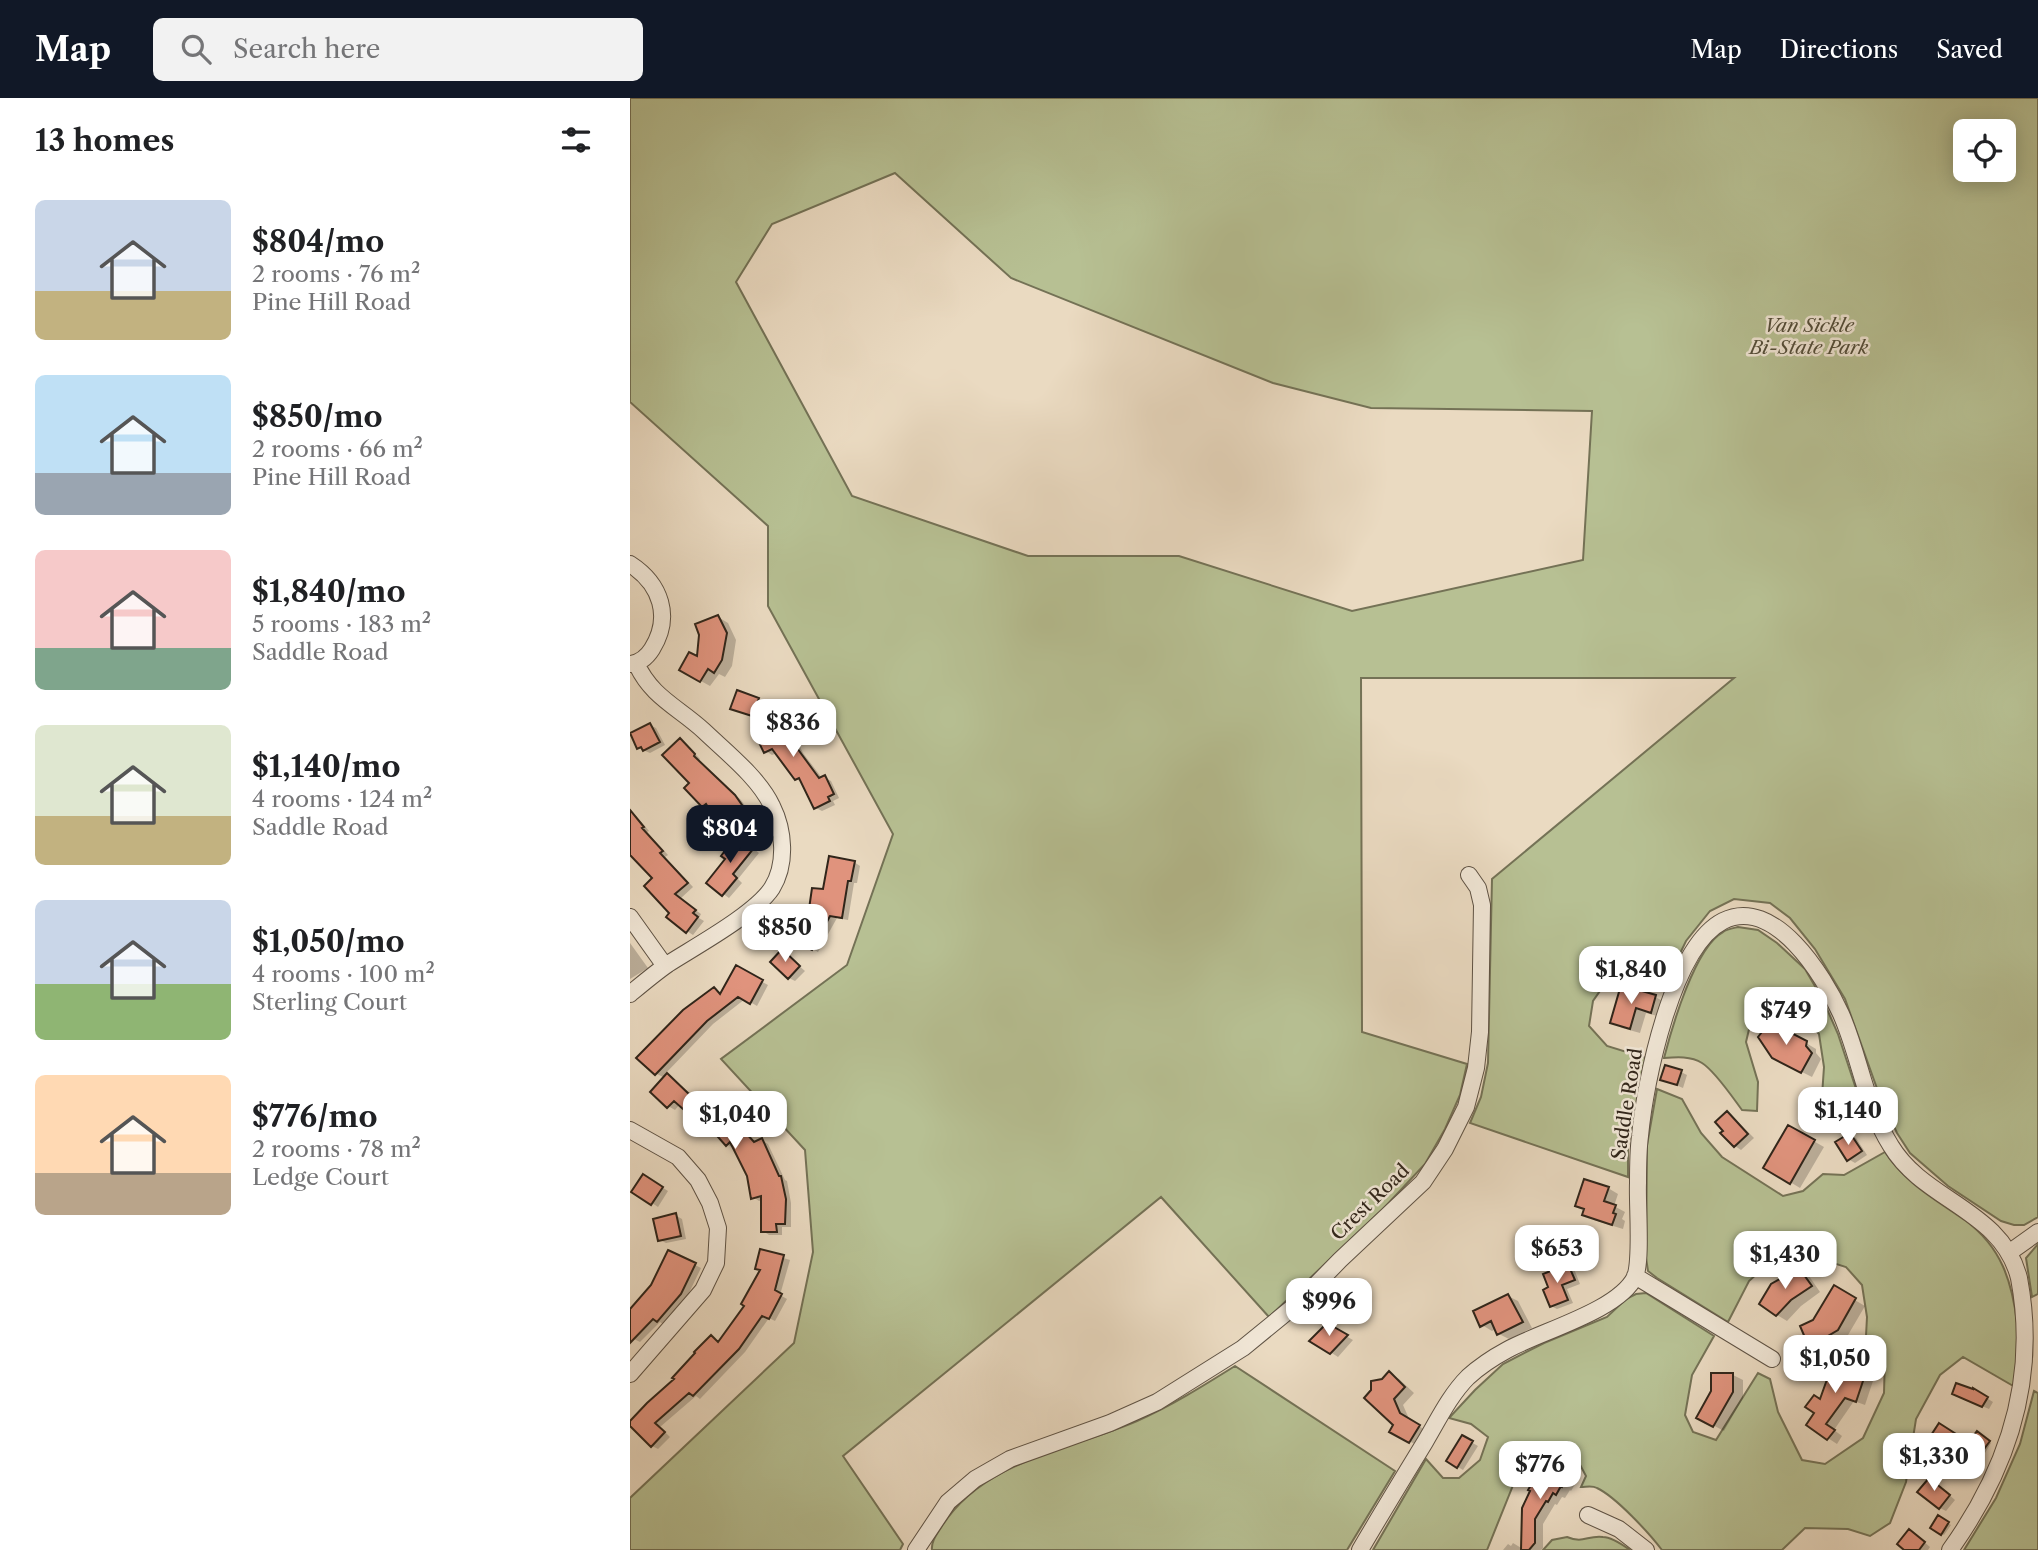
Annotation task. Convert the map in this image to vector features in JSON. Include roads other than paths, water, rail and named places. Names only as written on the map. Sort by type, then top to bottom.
[{"type":"street","points":[[630,564],[650,582],[661,603],[663,623],[648,655],[633,664],[649,687],[692,719],[752,777],[772,804],[782,834],[781,863],[772,888],[750,910],[665,966],[630,994]]},
{"type":"street","name":"Crest Road","points":[[918,1549],[948,1502],[975,1479],[1010,1459],[1110,1423],[1157,1402],[1243,1348],[1298,1303],[1423,1182],[1445,1149],[1466,1107],[1476,1068],[1480,1032],[1482,905],[1478,888],[1469,875]]},
{"type":"street","name":"Saddle Road","points":[[1635,1276],[1638,1256],[1640,1136],[1660,1032],[1673,993],[1690,958],[1705,936],[1724,921],[1745,916],[1767,921],[1808,959],[1828,989],[1842,1015],[1864,1086],[1891,1147],[1909,1169],[1969,1211],[1992,1231],[2010,1252],[2018,1273],[2026,1305],[2029,1343],[2026,1380],[2017,1420],[1998,1470],[1974,1516],[1950,1550]]},
{"type":"street","points":[[630,917],[665,966]]},
{"type":"street","points":[[630,1129],[678,1157],[698,1180],[710,1203],[718,1228],[716,1263],[703,1290],[630,1374]]},
{"type":"street","points":[[2010,1252],[2038,1232]]},
{"type":"street","points":[[1360,1550],[1450,1401],[1469,1376],[1504,1352],[1538,1334],[1604,1307],[1635,1276],[1772,1359]]},
{"type":"street","points":[[1588,1515],[1619,1529],[1646,1550]]},
{"type":"park label","name":"Van Sickle Bi-State Park","points":[[1809,336]]}]
